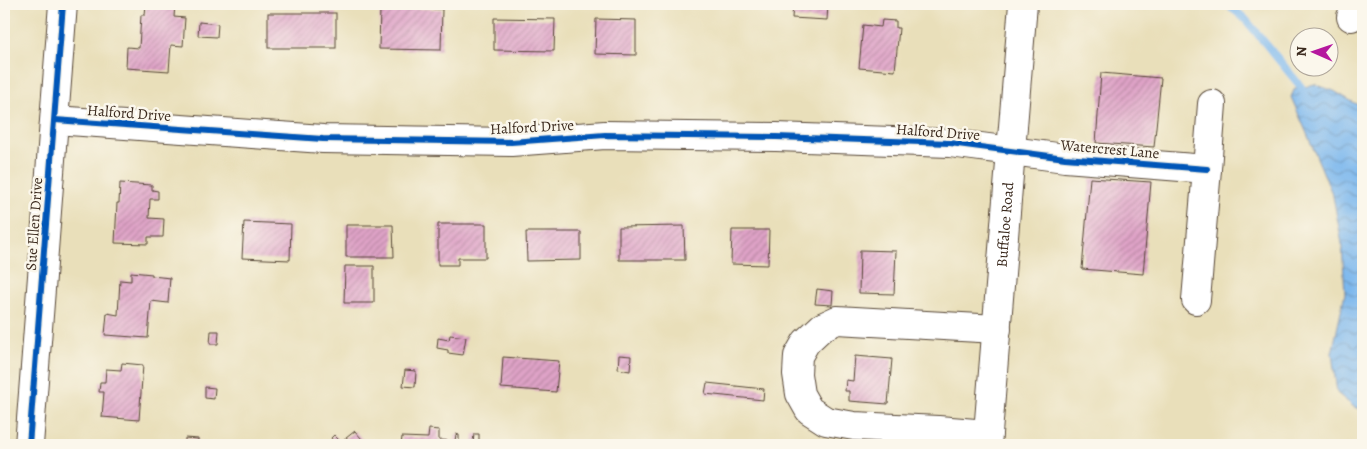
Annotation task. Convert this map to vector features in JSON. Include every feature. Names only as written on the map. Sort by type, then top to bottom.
[{"type":"street","name":"Sue Ellen Drive","points":[[29,445],[63,4]]},
{"type":"street","name":"Buffaloe Road","points":[[988,440],[1023,4]]},
{"type":"street","points":[[1196,300],[1212,104]]},
{"type":"street","name":"Halford Drive","points":[[55,120],[322,139],[511,142],[605,135],[776,137],[950,143],[1011,150]]},
{"type":"street","name":"Watercrest Lane","points":[[1011,150],[1065,158],[1208,169]]},
{"type":"street","points":[[988,440],[938,430],[854,426],[826,421],[809,410],[800,394],[796,374],[798,356],[806,342],[822,327],[838,320],[997,328]]},
{"type":"water","points":[[1314,84],[1334,91],[1363,108],[1363,410],[1354,407],[1337,393],[1332,353],[1345,293],[1342,244],[1333,196],[1291,97],[1295,88]]},
{"type":"building","points":[[146,4],[175,4],[174,17],[185,18],[183,46],[171,45],[169,71],[126,68],[127,47],[139,48],[141,15],[145,15]]},
{"type":"building","points":[[793,4],[828,4],[827,20],[792,18]]},
{"type":"building","points":[[380,8],[442,9],[441,50],[379,49]]},
{"type":"building","points":[[268,13],[336,13],[336,48],[268,48]]},
{"type":"building","points":[[494,18],[555,19],[554,51],[494,50]]},
{"type":"building","points":[[596,19],[636,20],[636,55],[595,54]]},
{"type":"building","points":[[882,20],[896,21],[896,28],[899,28],[895,71],[859,68],[863,25],[881,27]]},
{"type":"building","points":[[199,22],[218,24],[217,37],[198,36]]},
{"type":"building","points":[[1101,73],[1161,78],[1154,147],[1096,143]]},
{"type":"building","points":[[1090,178],[1151,182],[1143,274],[1082,269]]},
{"type":"building","points":[[120,183],[152,185],[152,190],[158,191],[158,199],[150,199],[149,218],[164,219],[163,237],[148,237],[148,244],[115,243]]},
{"type":"building","points":[[244,222],[291,224],[290,260],[242,258]]},
{"type":"building","points":[[438,224],[486,224],[486,258],[458,258],[458,265],[438,265]]},
{"type":"building","points":[[346,225],[393,225],[394,257],[346,257]]},
{"type":"building","points":[[684,226],[685,260],[619,260],[619,227]]},
{"type":"building","points":[[732,230],[769,230],[768,265],[731,264]]},
{"type":"building","points":[[526,232],[581,232],[581,260],[527,261]]},
{"type":"building","points":[[860,250],[896,251],[894,294],[859,293]]},
{"type":"building","points":[[345,266],[374,266],[374,303],[344,303]]},
{"type":"building","points":[[131,272],[170,278],[168,303],[151,301],[148,338],[105,335],[107,313],[118,315],[120,280],[131,281]]},
{"type":"building","points":[[817,289],[833,291],[832,305],[815,304]]},
{"type":"building","points":[[211,331],[219,331],[218,344],[210,344]]},
{"type":"building","points":[[450,335],[466,337],[463,355],[448,353],[448,350],[437,348],[438,338],[449,340]]},
{"type":"building","points":[[619,355],[631,356],[630,371],[618,369]]},
{"type":"building","points":[[855,356],[892,359],[888,404],[849,401],[849,391],[845,391],[846,380],[853,381]]},
{"type":"building","points":[[503,357],[559,361],[556,392],[501,388]]},
{"type":"building","points":[[122,363],[143,365],[139,420],[102,417],[104,392],[99,392],[100,382],[105,382],[106,369],[121,370]]},
{"type":"building","points":[[405,370],[416,371],[415,387],[403,386]]},
{"type":"building","points":[[707,383],[764,389],[763,400],[705,394]]},
{"type":"building","points":[[205,387],[215,388],[214,399],[205,398]]},
{"type":"building","points":[[429,429],[439,430],[439,440],[455,441],[456,434],[459,435],[459,442],[473,443],[474,434],[479,434],[479,445],[401,445],[402,437],[428,438]]},
{"type":"building","points":[[355,431],[367,445],[336,445],[331,438],[334,435],[341,442]]},
{"type":"building","points":[[185,438],[198,439],[198,445],[185,445]]},
{"type":"waterway","points":[[1228,4],[1246,20],[1302,88],[1306,97]]},
{"type":"cycle path","points":[[29,445],[63,4]]},
{"type":"cycle path","points":[[55,120],[323,139],[511,142],[605,135],[776,137],[950,143],[1065,158],[1207,169]]}]
